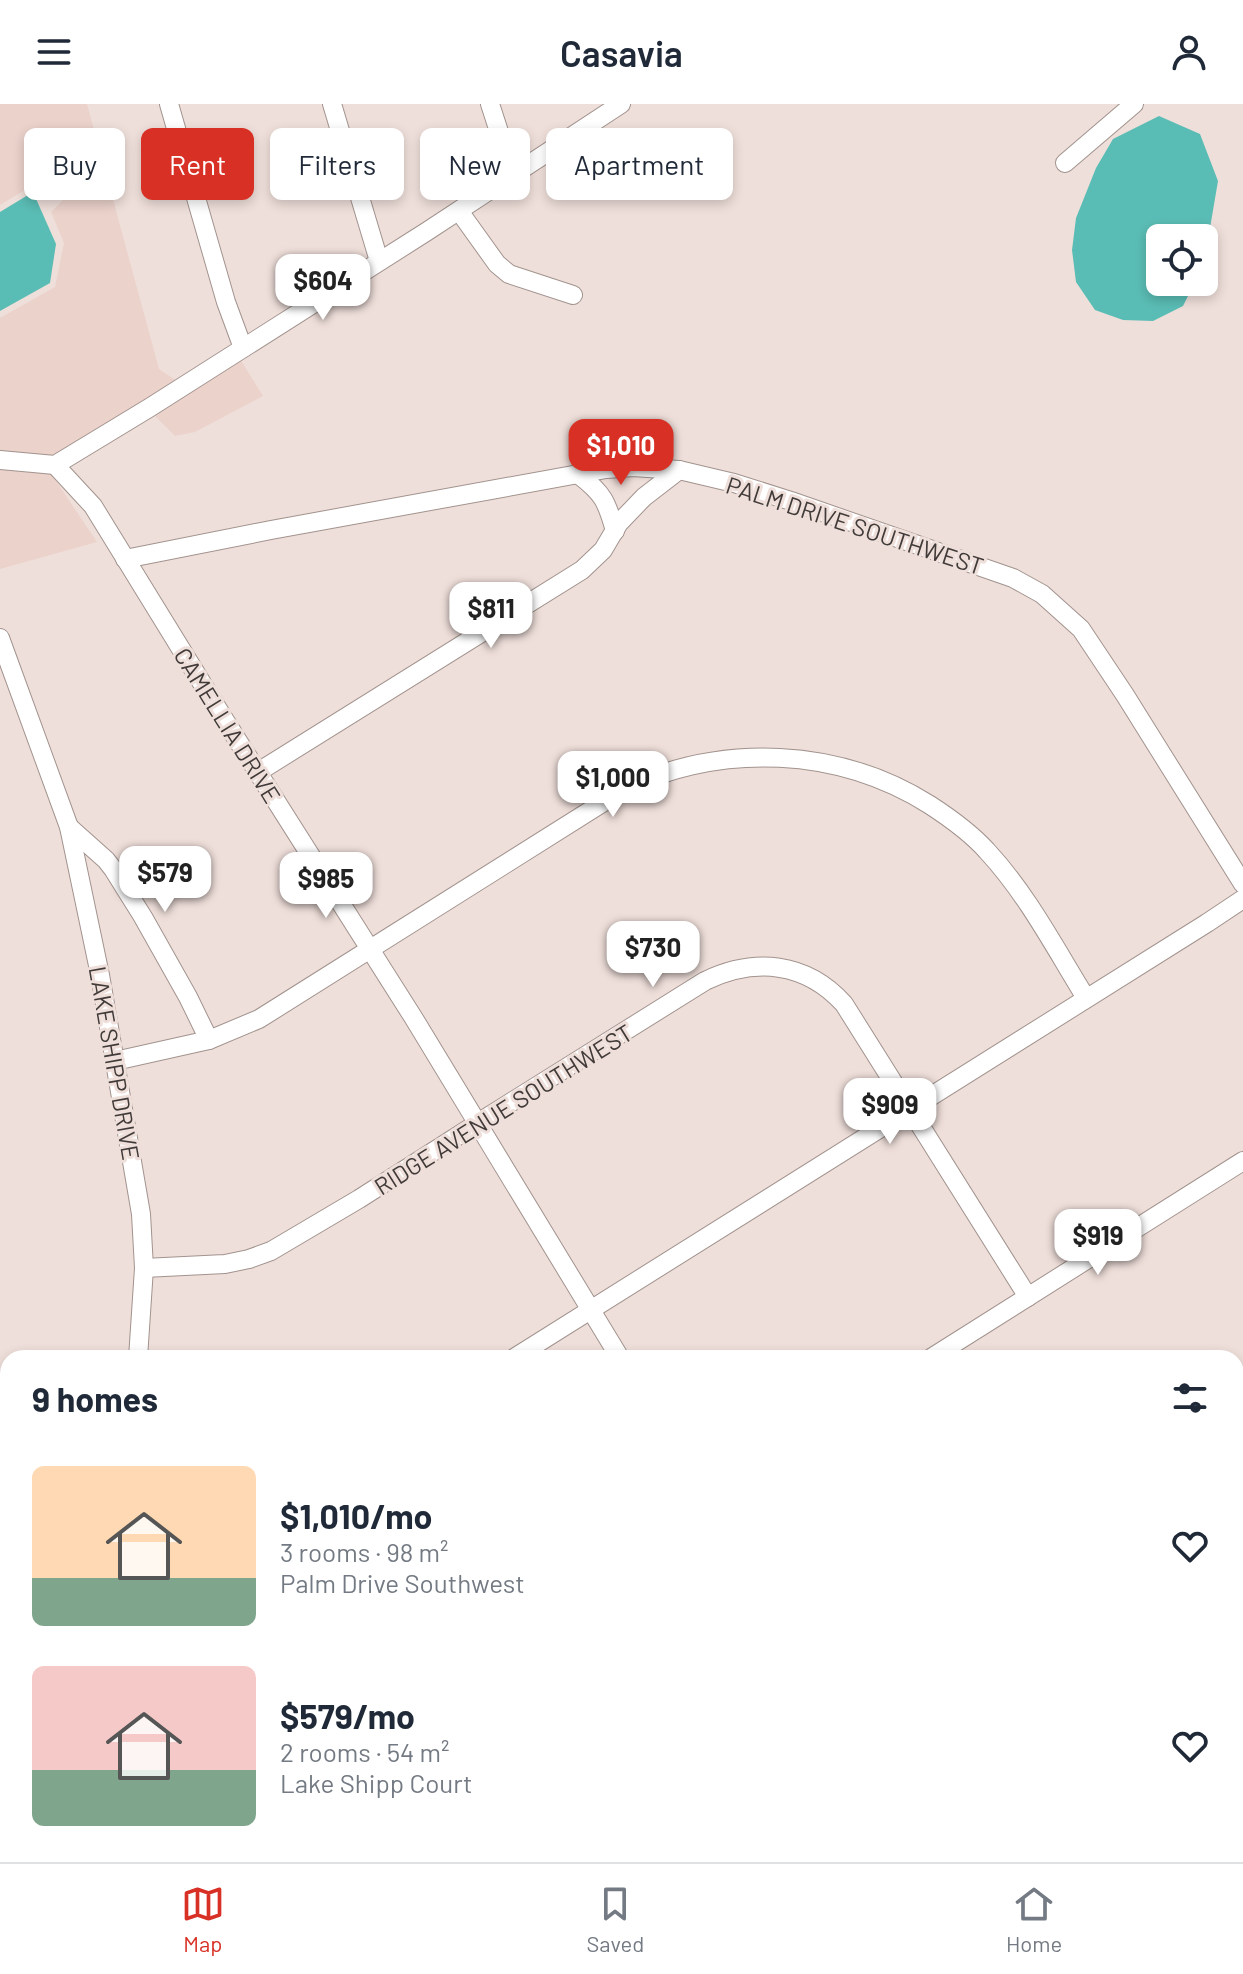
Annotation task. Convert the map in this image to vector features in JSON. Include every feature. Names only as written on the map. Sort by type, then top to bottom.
[{"type":"street","points":[[169,104],[226,302],[243,348]]},
{"type":"street","points":[[332,104],[379,261]]},
{"type":"street","points":[[490,104],[498,128]]},
{"type":"street","points":[[530,164],[621,104]]},
{"type":"street","points":[[1065,163],[1134,104]]},
{"type":"street","points":[[0,460],[55,465],[476,200]]},
{"type":"street","points":[[459,211],[497,264],[509,274],[573,295]]},
{"type":"street","name":"CAMELLIA DRIVE","points":[[55,465],[93,506],[478,1123],[615,1350]]},
{"type":"street","name":"PALM DRIVE SOUTHWEST","points":[[125,559],[606,469],[679,470],[734,483],[1013,578],[1042,594],[1081,629],[1243,884]]},
{"type":"street","points":[[258,772],[582,570],[603,550],[619,523],[644,497],[679,470]]},
{"type":"street","points":[[579,475],[596,487],[615,531]]},
{"type":"street","name":"LAKE SHIPP DRIVE","points":[[0,638],[69,827],[85,900],[141,1214],[144,1268],[139,1350]]},
{"type":"street","points":[[115,1061],[209,1040],[259,1019],[626,788],[656,775],[726,758],[806,759],[855,770],[895,785],[949,817],[986,849],[1015,884],[1086,998]]},
{"type":"street","points":[[69,827],[113,869],[173,970],[209,1040]]},
{"type":"street","points":[[527,1350],[1243,899]]},
{"type":"street","name":"RIDGE AVENUE SOUTHWEST","points":[[144,1268],[225,1264],[271,1251],[705,981],[762,965],[812,978],[837,996],[851,1013],[1028,1297]]},
{"type":"street","points":[[944,1350],[1243,1161]]},
{"type":"shaded area","points":[[0,104],[87,104],[94,128],[24,128],[24,191],[0,205]]},
{"type":"shaded area","points":[[63,200],[113,200],[159,369],[177,381],[53,457],[0,452],[0,318],[55,287],[64,243],[51,212]]},
{"type":"shaded area","points":[[240,359],[263,396],[195,432],[175,436],[153,414]]},
{"type":"shaded area","points":[[0,468],[50,472],[97,542],[0,569]]},
{"type":"water","points":[[1159,116],[1200,134],[1218,181],[1211,224],[1146,224],[1146,296],[1188,296],[1183,306],[1153,321],[1123,320],[1095,310],[1076,282],[1072,250],[1076,218],[1096,168],[1113,139]]},
{"type":"water","points":[[24,197],[24,200],[37,200],[56,244],[50,283],[0,311],[0,212]]}]
